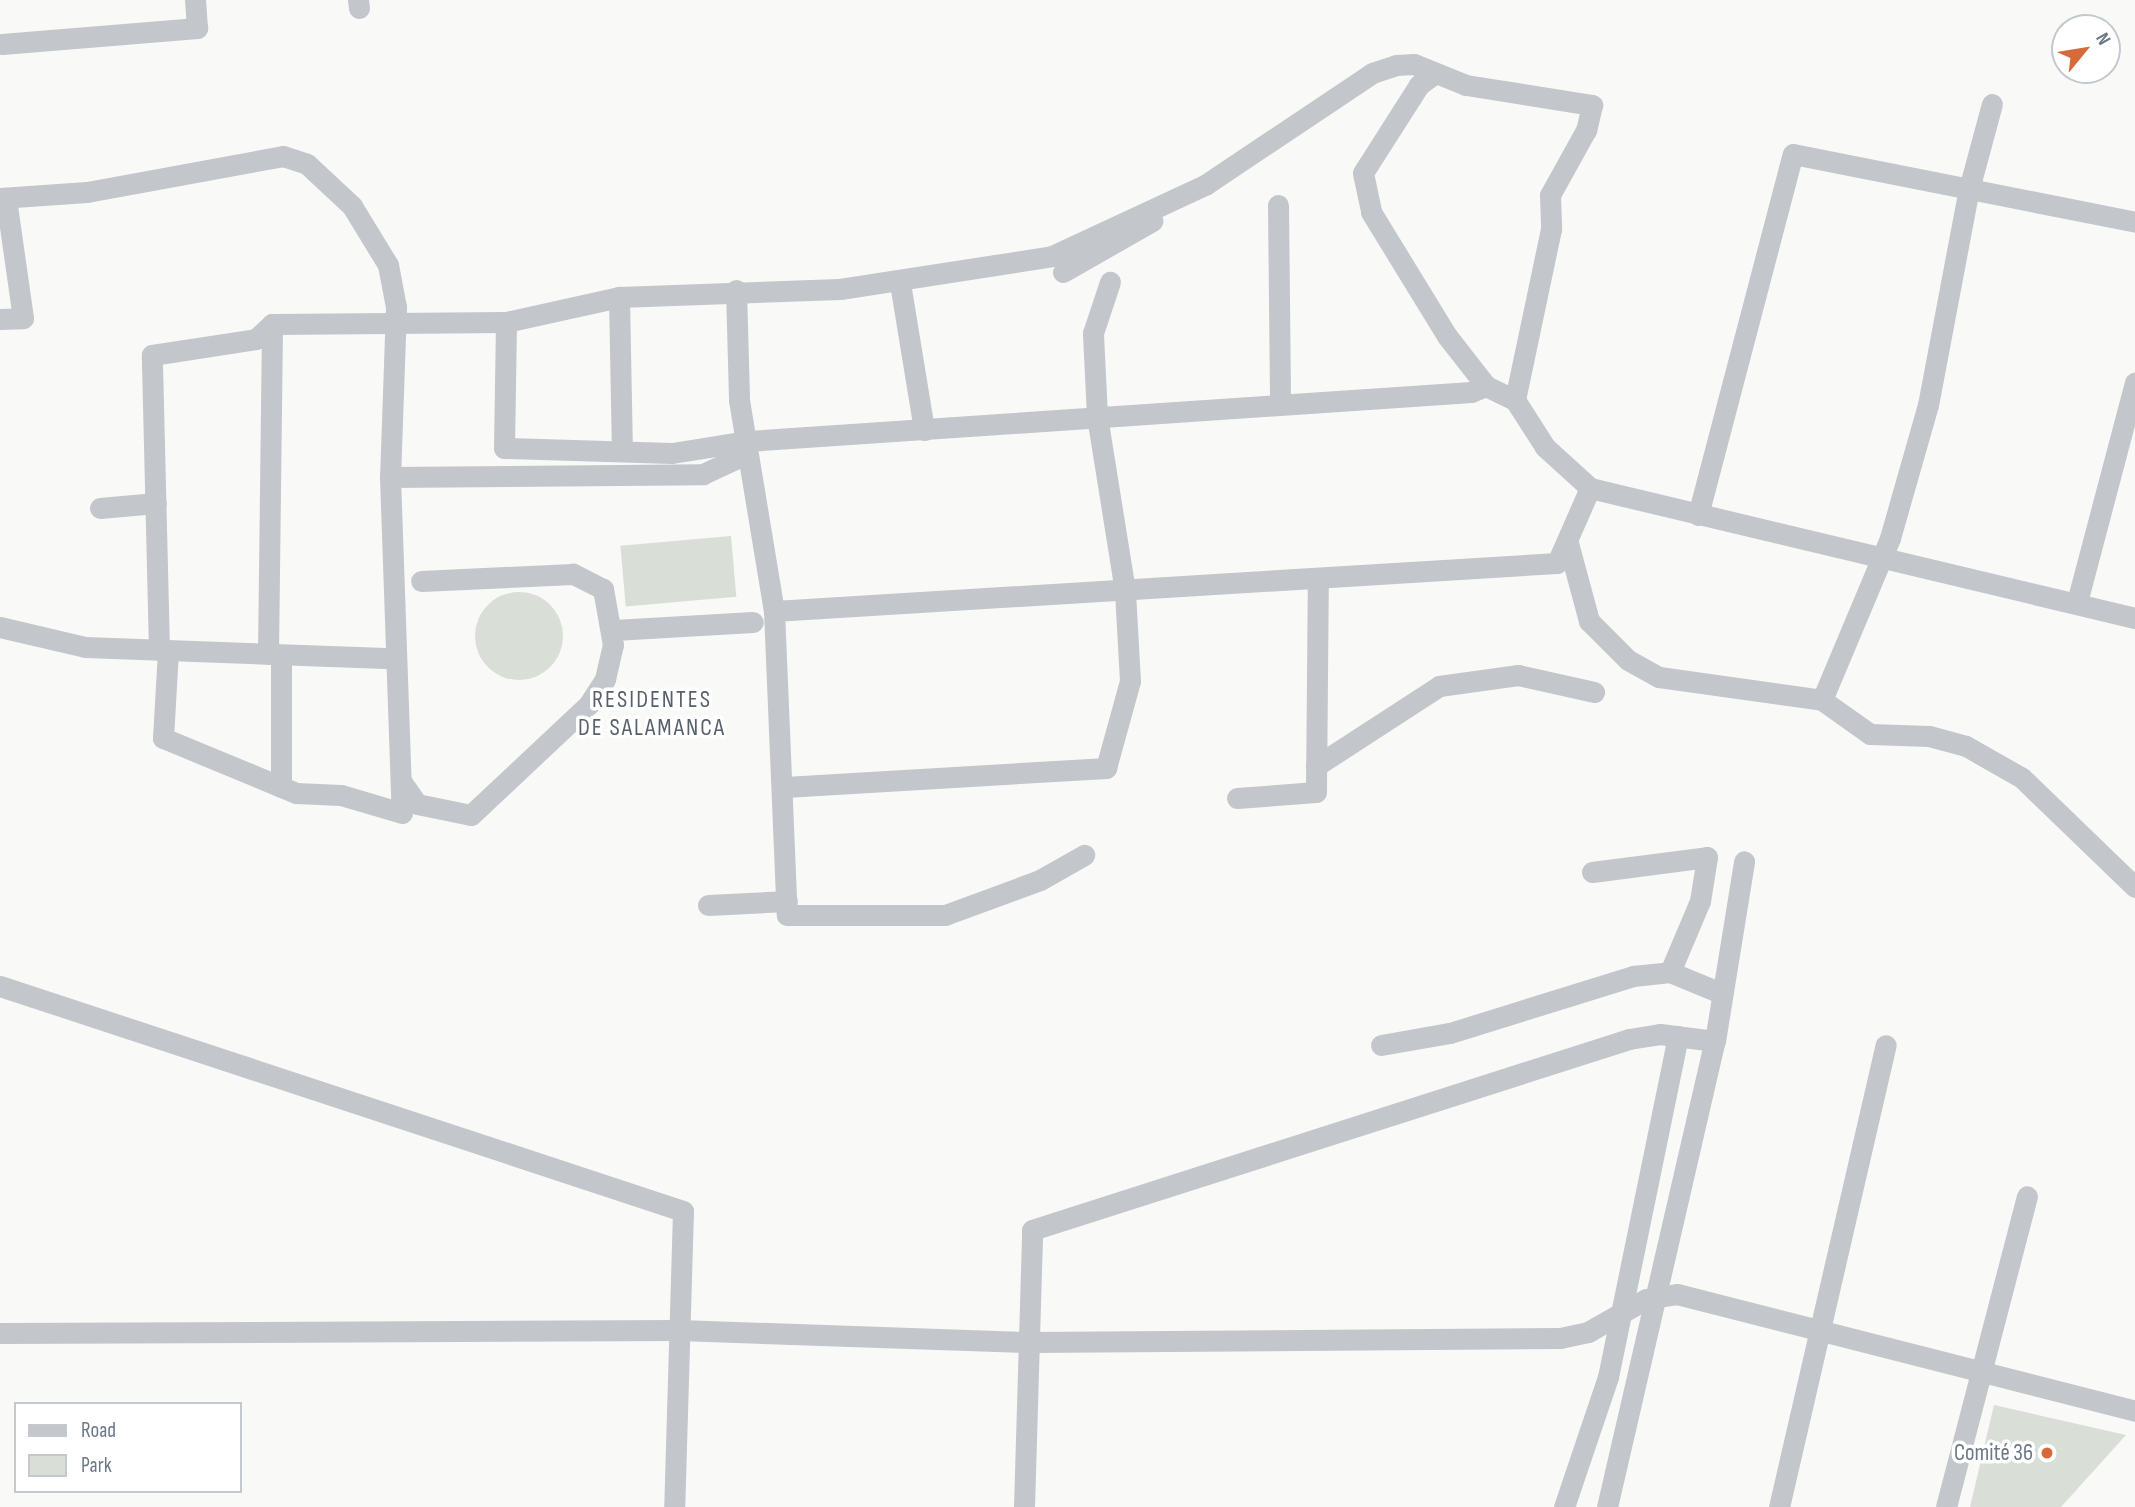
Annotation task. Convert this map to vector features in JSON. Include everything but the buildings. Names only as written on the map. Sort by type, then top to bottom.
[{"type":"street","points":[[2,44],[197,28],[195,0]]},
{"type":"street","points":[[1063,272],[1111,249],[1371,74],[1414,64],[1434,74],[1592,105],[1586,130],[1550,195],[1551,229],[1515,400]]},
{"type":"street","points":[[1434,74],[1419,85],[1363,173],[1371,212],[1447,336],[1486,386],[1515,400],[1545,447],[1590,488],[1877,559],[2135,618]]},
{"type":"street","points":[[1822,700],[1877,559],[1890,538],[1928,405],[1969,189],[1992,104]]},
{"type":"street","points":[[1698,515],[1793,154],[2135,222]]},
{"type":"street","points":[[0,319],[23,318],[3,198],[101,190],[283,156],[295,160],[327,180],[372,232],[388,265],[396,307],[391,327],[392,658],[402,813],[281,787],[163,738],[164,650],[152,355],[256,339],[272,324],[391,327],[506,322],[619,298],[736,290],[798,293],[900,283],[1052,256],[1205,185]]},
{"type":"street","points":[[1278,205],[1280,404]]},
{"type":"street","points":[[785,788],[1106,768],[1130,681],[1125,591],[1097,416],[1093,332],[1110,282]]},
{"type":"street","points":[[900,283],[924,430]]},
{"type":"street","points":[[736,290],[739,400],[748,441],[774,611],[785,788],[787,915],[945,915],[1040,880],[1084,855]]},
{"type":"street","points":[[619,298],[622,449]]},
{"type":"street","points":[[506,322],[504,448],[622,449],[672,453],[748,441],[1471,392],[1486,386]]},
{"type":"street","points":[[272,324],[275,654],[281,787]]},
{"type":"street","points":[[2077,603],[2135,383]]},
{"type":"street","points":[[390,477],[703,474],[738,458],[748,441]]},
{"type":"street","points":[[774,611],[1557,563],[1590,488]]},
{"type":"street","points":[[100,508],[156,503]]},
{"type":"street","points":[[1568,543],[1589,621],[1628,660],[1659,677],[1822,700],[1870,734],[1928,736],[1987,755],[2031,786],[2135,887]]},
{"type":"street","points":[[400,779],[417,804],[471,815],[589,704],[605,679],[614,630],[603,589],[573,574],[421,581]]},
{"type":"street","points":[[1237,798],[1316,792],[1318,579]]},
{"type":"street","points":[[614,630],[753,622]]},
{"type":"street","points":[[0,627],[59,643],[164,650],[392,658]]},
{"type":"street","points":[[1316,766],[1439,686],[1518,675],[1594,692]]},
{"type":"street","points":[[1592,873],[1707,858],[1700,901],[1671,972]]},
{"type":"street","points":[[1607,1507],[1715,1041],[1745,861]]},
{"type":"street","points":[[708,905],[787,901]]},
{"type":"street","points":[[1381,1045],[1450,1033],[1601,984],[1671,972],[1723,994]]},
{"type":"street","points":[[0,986],[683,1211],[674,1507]]},
{"type":"street","points":[[1024,1507],[1032,1230],[1629,1039],[1678,1036],[1715,1041]]},
{"type":"street","points":[[1564,1507],[1624,1309],[1678,1036]]},
{"type":"street","points":[[1779,1507],[1886,1045]]},
{"type":"street","points":[[1945,1507],[1978,1370],[1994,1337],[2027,1196]]},
{"type":"street","points":[[0,1333],[679,1330],[1030,1342],[1560,1338],[1588,1332],[1624,1309],[1655,1298],[1677,1294],[2135,1411]]},
{"type":"green space","points":[[731,536],[736,597],[626,606],[620,546]]},
{"type":"green space","points":[[519,592],[536,596],[550,605],[559,619],[563,636],[559,653],[550,667],[536,676],[519,680],[502,676],[488,667],[479,653],[475,636],[479,619],[488,605],[502,596]]},
{"type":"green space","name":"Comité 36","points":[[1994,1405],[2126,1435],[2061,1507],[1970,1507]]},
{"type":"place","name":"Comité 36","points":[[2047,1453]]},
{"type":"district","name":"RESIDENTES DE SALAMANCA","points":[[652,714]]}]
